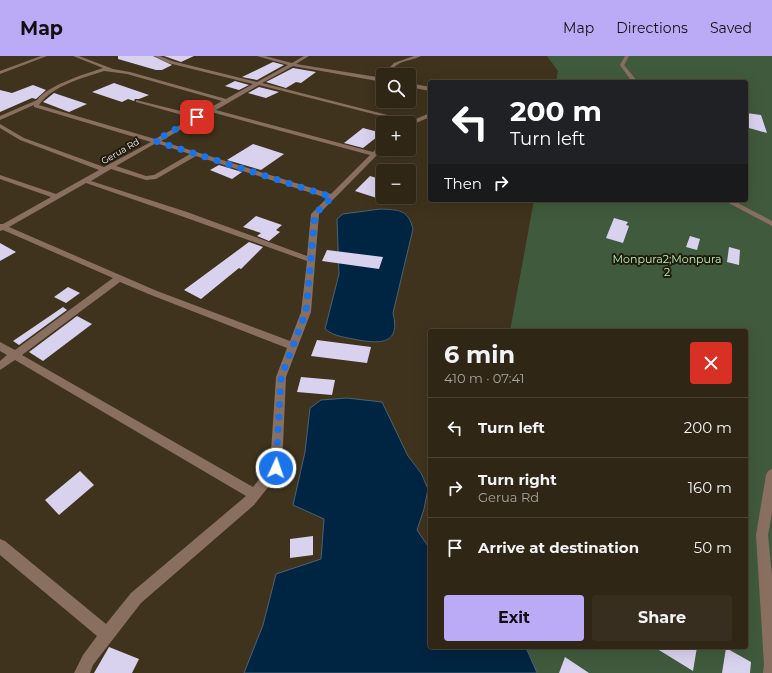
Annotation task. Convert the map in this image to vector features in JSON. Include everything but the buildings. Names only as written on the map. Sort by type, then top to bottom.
[{"type":"street","points":[[0,73],[45,56]]},
{"type":"street","points":[[75,56],[114,70],[227,101]]},
{"type":"street","points":[[156,56],[170,62],[258,83],[383,116]]},
{"type":"street","points":[[259,56],[291,64],[376,77]]},
{"type":"street","name":"Gerua Rd","points":[[1,227],[307,56]]},
{"type":"street","points":[[388,68],[397,62],[419,56]]},
{"type":"street","points":[[627,56],[622,65],[633,80]]},
{"type":"street","points":[[26,58],[33,60]]},
{"type":"street","points":[[0,118],[37,102],[42,97],[67,82],[104,69],[114,70]]},
{"type":"street","points":[[416,86],[428,89]]},
{"type":"street","points":[[138,101],[197,117]]},
{"type":"street","points":[[37,102],[36,106],[196,153],[332,197]]},
{"type":"street","points":[[210,110],[373,154]]},
{"type":"street","points":[[416,121],[428,116]]},
{"type":"street","points":[[0,126],[22,139],[108,168],[146,178],[156,177],[196,153]]},
{"type":"street","points":[[82,673],[88,660],[136,598],[250,501],[276,468],[281,377],[306,312],[315,214],[376,151]]},
{"type":"street","points":[[0,177],[57,197]]},
{"type":"street","points":[[85,181],[184,214],[311,260]]},
{"type":"street","points":[[732,202],[772,224]]},
{"type":"street","points":[[1,227],[119,278],[293,346]]},
{"type":"street","points":[[0,366],[119,278]]},
{"type":"street","points":[[0,346],[255,495]]},
{"type":"street","points":[[771,673],[772,665],[762,535],[772,475]]},
{"type":"street","points":[[0,546],[108,635]]},
{"type":"green space","name":"Monpura2;Monpura 2","points":[[547,56],[772,56],[772,673],[512,673],[511,649],[748,649],[748,329],[510,329],[534,202],[748,202],[748,80],[556,80],[558,71]]},
{"type":"water","points":[[380,209],[397,210],[402,212],[411,222],[413,229],[393,313],[395,323],[394,331],[392,336],[387,340],[374,342],[336,335],[325,329],[339,274],[337,219],[343,214]]},
{"type":"water","points":[[347,398],[382,402],[408,456],[421,473],[428,489],[424,509],[417,530],[428,546],[428,649],[526,649],[537,673],[244,673],[263,625],[276,574],[321,559],[324,519],[293,505],[305,452],[310,408],[321,400]]},
{"type":"route","points":[[197,117],[155,141],[332,197],[315,214],[306,312],[281,377],[276,468]]}]
